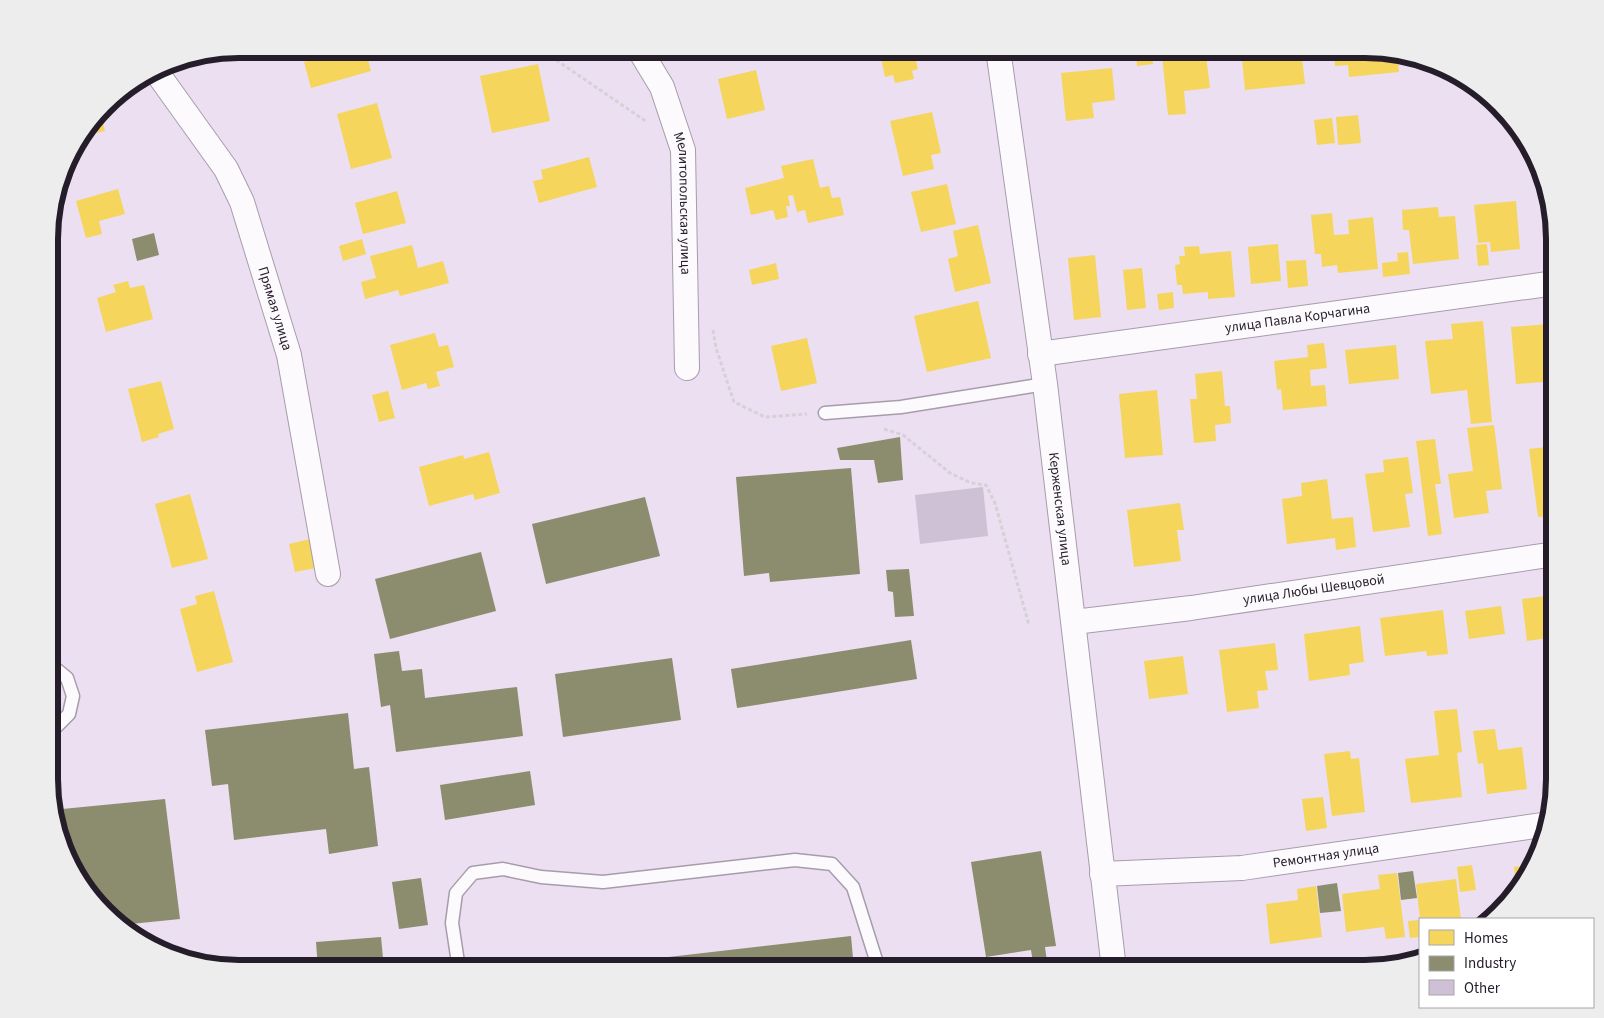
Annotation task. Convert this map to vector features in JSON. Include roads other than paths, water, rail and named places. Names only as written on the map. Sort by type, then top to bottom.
[{"type":"street","name":"Мелитопольская улица","points":[[644,58],[662,87],[683,150],[687,368]]},
{"type":"street","name":"Керженская улица","points":[[999,58],[1045,384],[1113,960]]},
{"type":"street","name":"Прямая улица","points":[[159,76],[226,169],[242,202],[289,355],[328,574]]},
{"type":"street","name":"улица Павла Корчагина","points":[[1040,354],[1546,284]]},
{"type":"street","name":"улица Любы Шевцовой","points":[[1074,622],[1192,608],[1546,555]]},
{"type":"street","name":"Ремонтная улица","points":[[1102,874],[1242,868],[1540,825]]},
{"type":"lane","points":[[825,412],[901,407],[1045,384]]},
{"type":"lane","points":[[58,671],[67,678],[73,696],[68,714],[58,725]]},
{"type":"lane","points":[[458,960],[452,923],[456,893],[473,872],[504,868],[541,877],[603,882],[795,860],[832,864],[853,887],[876,960]]}]
